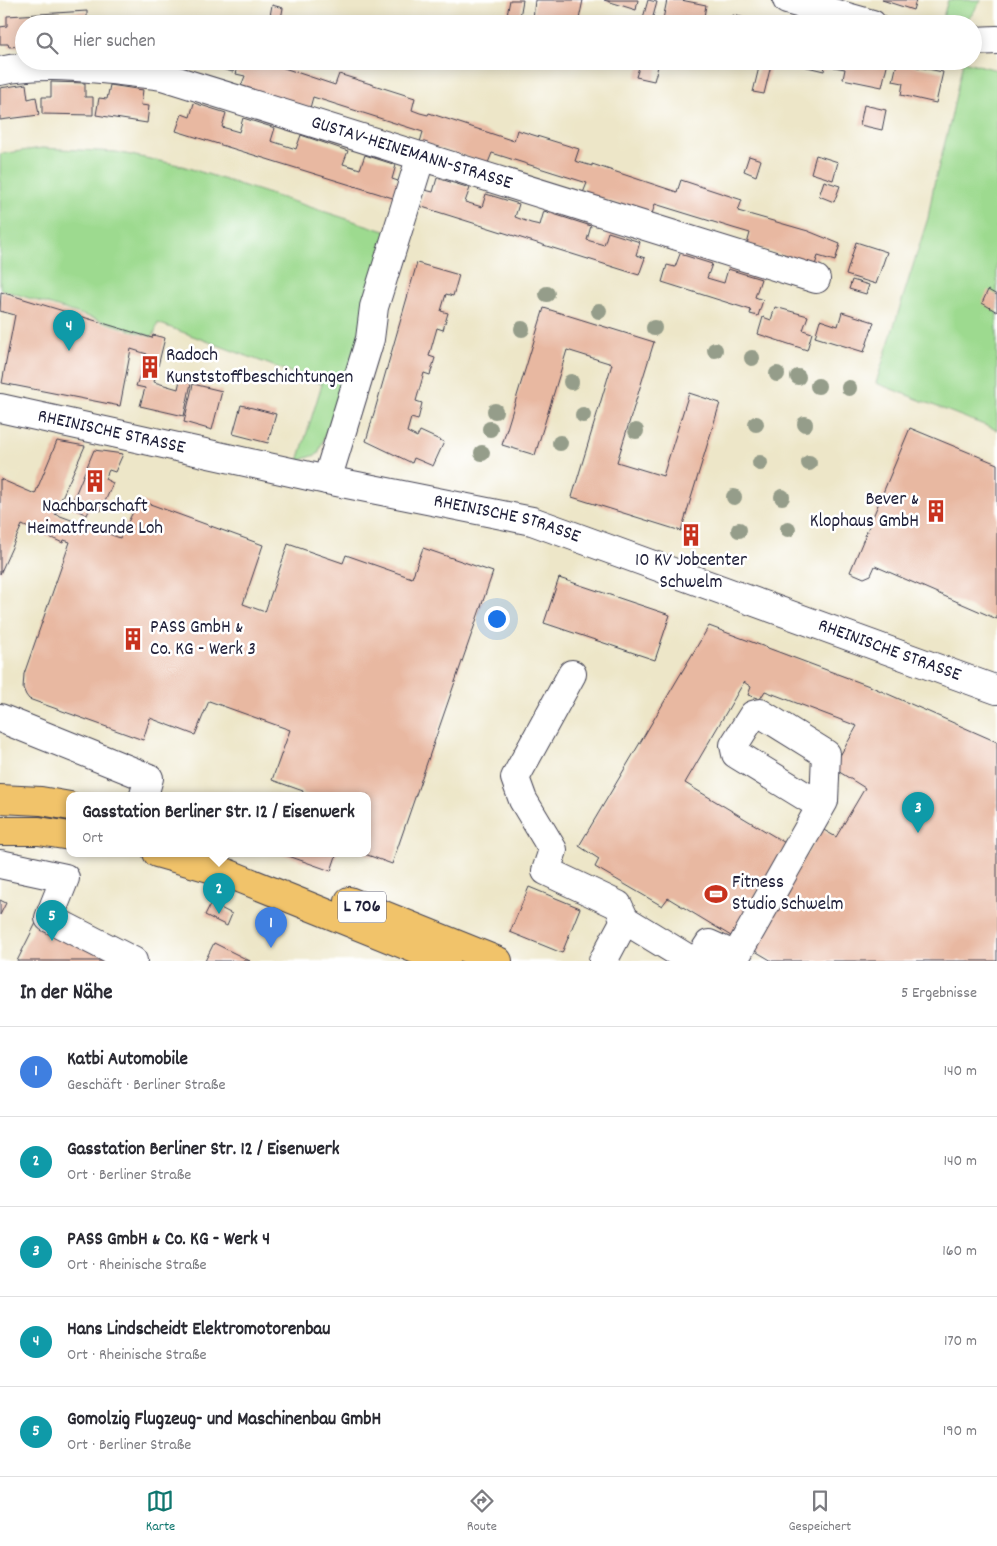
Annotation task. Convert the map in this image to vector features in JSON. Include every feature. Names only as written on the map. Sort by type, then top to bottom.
[{"type":"main road","points":[[0,799],[41,801],[66,805]]},
{"type":"main road","points":[[0,831],[39,831],[66,835]]},
{"type":"main road","name":"L 706","points":[[171,857],[227,873],[445,961]]},
{"type":"main road","name":"L 706","points":[[236,857],[498,961]]},
{"type":"street","points":[[787,0],[840,15]]},
{"type":"street","points":[[982,41],[997,40]]},
{"type":"street","name":"GUSTAV-HEINEMANN-STRASSE","points":[[0,71],[15,70]]},
{"type":"street","name":"GUSTAV-HEINEMANN-STRASSE","points":[[113,70],[162,76],[816,280]]},
{"type":"street","points":[[327,480],[370,338],[374,307],[422,156]]},
{"type":"street","name":"RHEINISCHE STRASSE","points":[[0,408],[327,480],[532,521],[997,690]]},
{"type":"street","points":[[572,674],[515,778],[523,800],[553,850],[546,871],[618,905],[625,920],[692,961]]},
{"type":"street","points":[[0,718],[149,778],[145,792]]},
{"type":"street","points":[[698,961],[709,944],[736,956],[821,806]]},
{"type":"street","points":[[0,864],[65,878],[49,918],[132,961]]},
{"type":"street","points":[[603,961],[625,920]]},
{"type":"green space","points":[[948,0],[981,0],[971,15],[944,15]]},
{"type":"green space","points":[[982,66],[997,70],[997,430],[876,383],[928,218],[934,184],[961,70],[982,70]]},
{"type":"green space","points":[[42,148],[116,152],[179,165],[391,233],[361,339],[318,454],[298,461],[322,384],[158,323],[153,337],[0,289],[0,154]]},
{"type":"building","points":[[510,0],[523,0],[520,15],[507,15]]},
{"type":"building","points":[[535,0],[583,0],[580,15],[533,15]]},
{"type":"building","points":[[604,0],[638,0],[636,10]]},
{"type":"building","points":[[648,0],[657,2],[653,15],[644,15]]},
{"type":"building","points":[[667,0],[681,0],[706,5],[704,15],[664,15]]},
{"type":"building","points":[[882,0],[916,0],[913,10]]},
{"type":"building","points":[[272,5],[283,8],[282,15],[270,15]]},
{"type":"building","points":[[87,11],[87,15],[23,15]]},
{"type":"building","points":[[7,16],[15,16],[15,47],[0,44],[0,27],[7,26]]},
{"type":"building","points":[[237,70],[290,70],[335,85],[339,74],[415,98],[412,110],[420,113],[428,115],[429,113],[514,141],[517,130],[579,149],[575,161],[592,166],[592,164],[677,192],[681,180],[742,200],[738,211],[808,231],[840,244],[835,261],[818,256],[815,265],[747,244],[750,233],[655,204],[652,214],[583,193],[587,183],[492,153],[488,163],[420,142],[423,132],[313,97],[310,108],[241,86],[245,76],[236,74]]},
{"type":"building","points":[[638,70],[657,70],[654,81],[636,77]]},
{"type":"building","points":[[758,70],[770,70],[764,94],[753,92]]},
{"type":"building","points":[[845,70],[886,70],[882,87],[843,79]]},
{"type":"building","points":[[895,70],[933,70],[943,72],[936,103],[901,95],[903,83],[893,81]]},
{"type":"building","points":[[51,82],[85,83],[85,97],[93,97],[93,115],[42,114],[42,97],[51,97]]},
{"type":"building","points":[[26,84],[28,99],[36,97],[39,115],[0,120],[0,88]]},
{"type":"building","points":[[110,85],[143,90],[141,105],[149,106],[147,123],[96,115],[99,98],[107,99]]},
{"type":"building","points":[[194,103],[226,113],[222,127],[239,132],[243,118],[275,128],[271,141],[296,149],[301,135],[348,151],[343,164],[360,169],[365,155],[396,165],[392,179],[401,182],[396,199],[176,131],[182,114],[190,117]]},
{"type":"building","points":[[864,105],[886,110],[882,130],[860,125]]},
{"type":"building","points":[[816,155],[838,162],[833,180],[811,173]]},
{"type":"building","points":[[749,156],[761,160],[756,176],[744,171]]},
{"type":"building","points":[[437,178],[470,188],[465,202],[482,207],[486,194],[519,204],[515,217],[531,223],[540,225],[544,211],[591,226],[587,240],[604,245],[608,232],[640,242],[636,255],[645,258],[639,275],[419,206],[425,190],[433,192]]},
{"type":"building","points":[[824,181],[840,186],[834,202],[819,196]]},
{"type":"building","points":[[856,242],[887,252],[876,284],[846,275]]},
{"type":"building","points":[[680,254],[712,264],[707,278],[724,283],[728,269],[761,279],[755,297],[763,300],[758,316],[750,314],[751,310],[662,282],[667,265],[675,267]]},
{"type":"building","points":[[417,263],[459,275],[453,296],[446,294],[441,311],[448,313],[443,330],[437,328],[429,356],[435,358],[430,375],[424,373],[416,401],[422,403],[418,420],[411,418],[407,432],[417,437],[420,431],[444,442],[433,466],[414,458],[412,463],[366,441]]},
{"type":"building","points":[[852,280],[869,285],[866,294],[849,289]]},
{"type":"building","points":[[988,290],[997,295],[997,312],[982,303]]},
{"type":"building","points":[[1,292],[152,338],[153,335],[165,338],[154,382],[178,389],[180,380],[191,383],[184,416],[140,406],[145,388],[136,386],[147,354],[131,349],[120,406],[2,383],[15,315],[0,311]]},
{"type":"building","points":[[775,307],[808,316],[803,330],[812,333],[807,350],[758,334],[763,317],[771,320]]},
{"type":"building","points":[[544,308],[654,342],[617,462],[663,476],[689,393],[720,403],[681,531],[572,497],[612,364],[567,350],[535,455],[502,445]]},
{"type":"building","points":[[842,312],[874,322],[864,352],[815,337],[820,320],[838,326]]},
{"type":"building","points":[[193,384],[222,391],[212,430],[184,422]]},
{"type":"building","points":[[241,405],[276,414],[268,443],[233,434]]},
{"type":"building","name":"Bever & Klophaus GmbH","points":[[910,428],[997,464],[997,619],[875,566],[871,575],[864,578],[850,572]]},
{"type":"building","points":[[57,441],[85,446],[59,504],[63,505],[60,512],[57,510],[55,514],[120,538],[139,500],[263,545],[243,604],[265,612],[288,544],[343,563],[346,555],[412,578],[423,548],[493,572],[392,864],[371,856],[371,792],[303,792],[272,780],[290,730],[209,701],[195,735],[150,718],[143,740],[29,699],[23,688],[24,674],[70,542],[64,540],[63,543],[22,525],[0,574],[0,479],[35,494]]},
{"type":"building","name":"Nachbarschaft Heimatfreunde Loh","points":[[94,450],[123,454],[115,472],[109,470],[105,479],[113,483],[101,511],[91,506],[87,515],[70,507]]},
{"type":"building","points":[[559,578],[670,615],[655,660],[544,623]]},
{"type":"building","points":[[709,626],[872,687],[997,742],[997,961],[772,961],[750,948],[822,829],[836,837],[865,788],[833,768],[857,726],[765,691],[760,699],[748,695],[751,687],[744,682],[685,783],[787,844],[731,936],[668,898],[662,906],[595,867],[599,859],[579,846]]},
{"type":"building","points":[[291,857],[336,857],[331,871]]},
{"type":"building","points":[[529,887],[580,908],[562,953],[510,932]]},
{"type":"building","points":[[0,900],[6,903],[0,915]]},
{"type":"building","points":[[211,903],[232,914],[227,926],[205,915]]},
{"type":"building","points":[[37,921],[118,961],[17,961]]},
{"type":"building","points":[[214,943],[250,961],[205,961]]},
{"type":"place","name":"Hans Lindscheidt Elektromotorenbau","points":[[69,351]]},
{"type":"place","name":"Radoch Kunststoffbeschichtungen","points":[[150,367]]},
{"type":"place","name":"Nachbarschaft Heimatfreunde Loh","points":[[95,481]]},
{"type":"place","name":"Bever & Klophaus GmbH","points":[[936,511]]},
{"type":"place","name":"10 KV Jobcenter Schwelm","points":[[691,535]]},
{"type":"place","name":"PASS GmbH & Co. KG - Werk 3","points":[[133,639]]},
{"type":"place","name":"PASS GmbH & Co. KG - Werk 4","points":[[918,833]]},
{"type":"place","name":"Fitness Studio Schwelm","points":[[716,894]]},
{"type":"place","name":"Gasstation Berliner Str. 12 / Eisenwerk","points":[[219,914]]},
{"type":"place","name":"Gomolzig Flugzeug- und Maschinenbau GmbH","points":[[52,941]]},
{"type":"place","name":"Katbi Automobile","points":[[271,948]]}]
